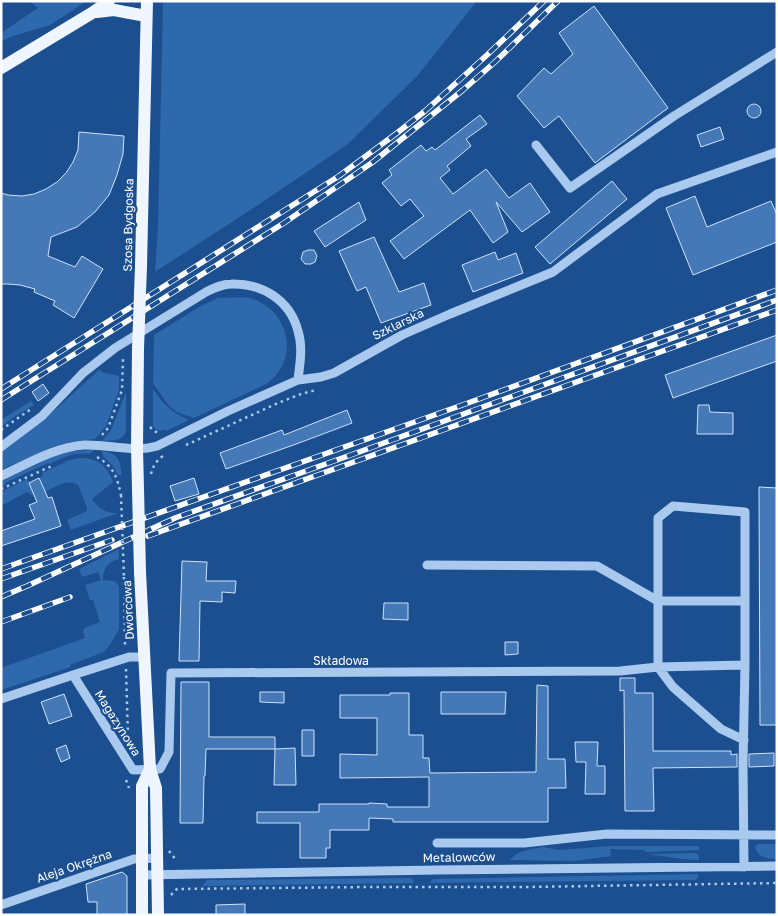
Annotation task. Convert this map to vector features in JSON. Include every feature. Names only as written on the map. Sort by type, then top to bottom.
[{"type":"main road","points":[[1,68],[110,1]]},
{"type":"main road","name":"Szosa Bydgoska","points":[[136,448],[147,1]]},
{"type":"main road","points":[[92,13],[114,10],[146,16]]},
{"type":"main road","name":"Dworcowa","points":[[136,448],[150,769],[156,788],[158,915]]},
{"type":"main road","name":"Dworcowa","points":[[142,915],[142,786],[150,769]]},
{"type":"street","points":[[536,145],[570,188],[674,116],[777,52]]},
{"type":"street","name":"Szklarska","points":[[1,476],[52,453],[74,446],[98,445],[150,448],[157,446],[228,411],[298,380],[334,373],[402,335],[553,272],[656,194],[777,152]]},
{"type":"street","points":[[1,447],[42,416],[83,374],[115,348],[206,292],[219,286],[230,284],[255,286],[266,290],[287,308],[294,318],[300,343],[301,357],[298,380]]},
{"type":"street","points":[[744,740],[721,729],[673,687],[658,667],[658,518],[673,506],[745,512],[744,867]]},
{"type":"street","points":[[428,566],[597,566],[658,601],[745,601]]},
{"type":"street","points":[[1,699],[129,657],[145,657]]},
{"type":"street","points":[[658,667],[745,665]]},
{"type":"street","name":"Składowa","points":[[150,769],[160,769],[169,752],[171,673],[620,671],[658,667]]},
{"type":"street","name":"Magazynowa","points":[[73,675],[133,770],[150,769]]},
{"type":"street","points":[[437,843],[524,843],[607,834],[777,835]]},
{"type":"street","name":"Aleja Okrężna","points":[[1,904],[134,859],[157,858]]},
{"type":"street","name":"Metalowców","points":[[142,875],[777,866]]},
{"type":"path","points":[[100,438],[108,428],[122,390],[123,358]]},
{"type":"path","points":[[1,430],[35,407]]},
{"type":"path","points":[[151,476],[157,460],[167,455],[166,453]]},
{"type":"path","points":[[89,456],[104,462],[115,474],[121,494],[125,645]]},
{"type":"path","points":[[1,489],[58,463]]},
{"type":"path","points":[[118,480],[124,480]]},
{"type":"path","points":[[126,667],[128,737]]},
{"type":"path","points":[[177,889],[777,883]]},
{"type":"shaded area","points":[[29,1],[87,1],[50,25],[10,37],[1,42],[1,33],[38,8]]},
{"type":"shaded area","points":[[163,1],[477,1],[418,75],[348,144],[155,272],[158,229]]},
{"type":"shaded area","points":[[244,297],[259,302],[271,310],[280,321],[287,347],[284,361],[277,373],[266,384],[194,418],[177,412],[169,406],[153,383],[154,335],[201,306],[218,298]]},
{"type":"shaded area","points":[[100,369],[101,372],[119,376],[119,390],[106,426],[95,439],[54,446],[1,470],[1,453],[54,411]]},
{"type":"shaded area","points":[[153,389],[168,408],[189,420],[166,431],[165,429],[157,430],[153,426]]},
{"type":"shaded area","points":[[126,392],[125,435],[117,440],[102,441],[111,430]]},
{"type":"shaded area","points":[[31,401],[34,405],[1,427],[1,420]]},
{"type":"shaded area","points":[[94,450],[90,454],[74,454],[50,464],[48,463],[1,486],[1,481],[64,453]]},
{"type":"shaded area","points":[[102,451],[118,458],[122,475],[118,475],[113,466],[103,456]]},
{"type":"shaded area","points":[[78,458],[91,459],[104,466],[113,482],[92,499],[103,510],[118,513],[71,530],[67,520],[87,511],[78,485],[70,482],[65,483],[45,492],[39,478],[43,476],[42,473]]},
{"type":"shaded area","points":[[27,479],[30,482],[34,497],[27,492],[1,506],[1,492]]},
{"type":"shaded area","points":[[119,549],[119,559],[107,566],[103,576],[103,580],[115,581],[119,586],[119,629],[104,652],[70,665],[71,667],[1,690],[1,668],[85,638],[84,628],[100,622],[93,600],[90,600],[85,585],[101,580],[98,572],[82,577],[79,569]]},
{"type":"shaded area","points":[[759,844],[777,844],[777,859],[766,858],[758,854],[755,847]]},
{"type":"shaded area","points":[[610,846],[699,846],[699,850],[645,852],[645,850],[610,849],[611,856],[575,861],[509,860],[518,853],[543,847],[559,850]]},
{"type":"shaded area","points":[[696,853],[699,856],[699,860],[647,854]]},
{"type":"shaded area","points":[[698,874],[698,878],[695,880],[429,883],[433,879]]},
{"type":"shaded area","points":[[412,878],[414,883],[202,886],[207,880]]},
{"type":"building","points":[[594,6],[668,108],[595,163],[559,116],[544,128],[517,96],[544,68],[551,74],[573,54],[559,33]]},
{"type":"building","points":[[754,104],[759,106],[761,111],[759,116],[754,118],[749,116],[747,111],[749,106]]},
{"type":"building","points":[[480,115],[487,124],[466,139],[471,146],[447,166],[450,170],[440,178],[453,194],[486,169],[509,198],[530,183],[550,212],[522,232],[496,202],[508,232],[493,243],[470,210],[404,259],[390,241],[424,216],[410,199],[401,206],[382,183],[392,175],[389,170],[421,145],[426,151],[432,147],[435,150]]},
{"type":"building","points":[[720,127],[724,139],[701,147],[697,135]]},
{"type":"building","points":[[79,132],[124,136],[123,154],[109,195],[95,212],[77,227],[51,237],[48,256],[75,267],[82,256],[103,269],[74,318],[53,305],[55,301],[34,292],[35,289],[20,285],[1,284],[1,193],[22,196],[34,194],[57,182],[73,162],[78,150]]},
{"type":"building","points":[[612,181],[627,199],[550,264],[535,247]]},
{"type":"building","points":[[695,196],[707,227],[771,201],[777,215],[777,242],[693,275],[666,208]]},
{"type":"building","points":[[359,202],[366,220],[325,247],[314,231]]},
{"type":"building","points":[[374,237],[399,292],[424,283],[431,305],[381,323],[366,287],[357,291],[339,251]]},
{"type":"building","points":[[314,250],[317,256],[315,262],[305,264],[301,259],[303,252]]},
{"type":"building","points":[[495,252],[498,260],[516,253],[523,273],[473,292],[462,265]]},
{"type":"building","points":[[777,335],[777,361],[673,398],[665,375]]},
{"type":"building","points":[[43,384],[49,393],[38,401],[32,392]]},
{"type":"building","points":[[698,405],[709,405],[710,412],[733,413],[733,434],[697,434]]},
{"type":"building","points":[[347,410],[352,423],[226,469],[220,453],[282,430],[284,435]]},
{"type":"building","points":[[39,478],[48,498],[52,497],[61,526],[1,546],[1,531],[35,519],[29,505],[37,502],[29,483]]},
{"type":"building","points":[[194,478],[199,494],[175,501],[170,486]]},
{"type":"building","points":[[759,487],[777,488],[777,725],[760,725]]},
{"type":"building","points":[[182,561],[207,562],[206,581],[236,581],[235,593],[222,592],[222,602],[200,601],[199,661],[179,661]]},
{"type":"building","points":[[384,603],[408,603],[408,620],[383,619]]},
{"type":"building","points":[[505,642],[518,642],[518,654],[505,655]]},
{"type":"building","points":[[620,678],[635,678],[635,693],[653,693],[653,751],[731,751],[731,755],[737,754],[737,767],[653,768],[654,811],[625,811],[624,690],[620,691]]},
{"type":"building","points":[[181,682],[209,682],[209,737],[275,737],[275,749],[206,749],[203,823],[180,823]]},
{"type":"building","points":[[537,685],[548,686],[548,759],[565,759],[566,788],[548,788],[548,822],[393,822],[393,819],[369,818],[369,830],[330,830],[330,848],[326,848],[326,858],[300,858],[300,823],[257,823],[257,812],[319,812],[319,804],[369,803],[387,804],[387,807],[429,807],[429,777],[340,778],[340,754],[377,755],[377,718],[340,718],[340,695],[409,693],[409,735],[423,735],[423,758],[429,758],[430,773],[536,772]]},
{"type":"building","points":[[260,692],[284,692],[284,703],[260,702]]},
{"type":"building","points":[[441,692],[506,692],[505,714],[441,714]]},
{"type":"building","points":[[64,694],[72,716],[49,724],[41,702]]},
{"type":"building","points":[[302,730],[314,730],[314,756],[302,756]]},
{"type":"building","points":[[575,742],[598,742],[597,766],[605,766],[605,794],[585,794],[586,762],[576,762]]},
{"type":"building","points":[[66,745],[70,758],[61,762],[56,749]]},
{"type":"building","points":[[295,748],[296,785],[274,785],[275,749]]},
{"type":"building","points":[[774,753],[774,766],[749,767],[749,754]]},
{"type":"building","points":[[122,872],[127,876],[127,915],[97,915],[97,902],[88,902],[86,884]]},
{"type":"building","points":[[245,904],[245,915],[216,915],[216,905]]},
{"type":"railway","points":[[1,389],[339,176],[425,111],[544,1]]},
{"type":"railway","points":[[1,400],[284,223],[373,162],[463,90],[558,1]]},
{"type":"railway","points":[[1,569],[468,403],[777,290]]},
{"type":"railway","points":[[1,597],[175,518],[777,300]]},
{"type":"railway","points":[[148,536],[777,310]]},
{"type":"railway","points":[[1,579],[112,540]]},
{"type":"railway","points":[[1,622],[70,597]]}]
